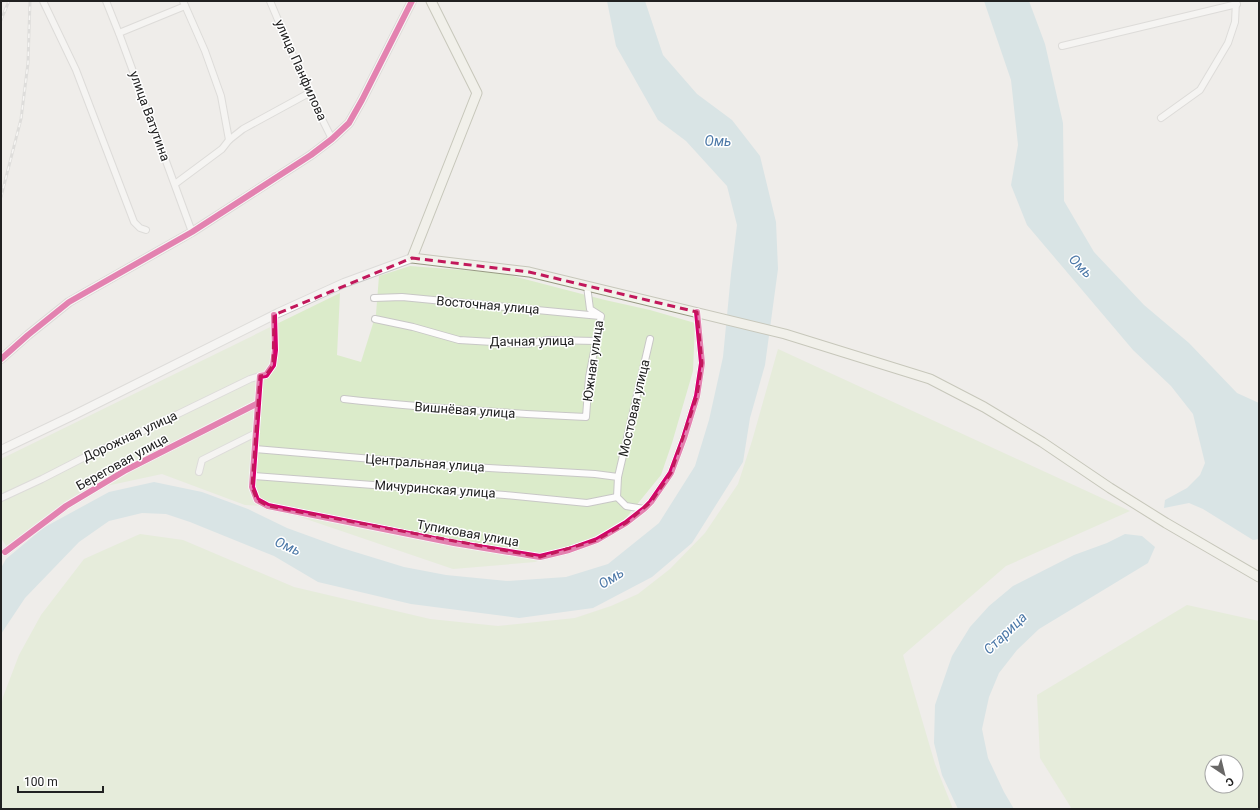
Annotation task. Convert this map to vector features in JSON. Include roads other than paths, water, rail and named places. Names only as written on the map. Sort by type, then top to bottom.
[{"type":"main road","points":[[431,1],[477,93],[412,258],[529,272],[785,334],[930,379],[1042,442],[1110,488],[1166,523],[1259,577]]},
{"type":"street","points":[[43,1],[76,70],[134,222],[140,228],[146,230]]},
{"type":"street","name":"улица Ватутина","points":[[106,1],[192,232]]},
{"type":"street","name":"улица Панфилова","points":[[270,1],[309,93],[332,139]]},
{"type":"street","points":[[1,359],[69,302],[192,232],[311,155],[332,139],[349,123],[412,1]]},
{"type":"street","points":[[1062,46],[1236,3],[1235,22],[1228,43],[1200,90],[1161,118]]},
{"type":"street","points":[[119,33],[184,4],[205,52],[221,96],[229,140]]},
{"type":"street","points":[[175,184],[222,149],[229,140],[243,129],[309,93]]},
{"type":"street","points":[[1,450],[74,416],[274,315],[344,283],[412,258]]},
{"type":"street","name":"Южная улица","points":[[586,417],[589,377],[601,316],[590,309],[587,286]]},
{"type":"street","name":"Восточная улица","points":[[374,298],[402,296],[601,316]]},
{"type":"street","name":"Тупиковая улица","points":[[253,476],[252,487],[257,500],[268,506],[454,543],[540,557],[569,550],[597,540],[626,523],[652,502],[671,472],[684,438],[697,396],[702,363],[698,313]]},
{"type":"street","points":[[253,476],[260,376],[266,375],[273,365],[275,350],[274,315]]},
{"type":"street","name":"Дачная улица","points":[[375,319],[465,340],[527,344],[548,340],[596,341]]},
{"type":"street","name":"Мостовая улица","points":[[617,497],[618,477],[650,339]]},
{"type":"street","name":"Дорожная улица","points":[[1,498],[250,379],[260,376]]},
{"type":"street","name":"Вишнёвая улица","points":[[344,399],[408,406],[517,414],[586,417]]},
{"type":"street","name":"Береговая улица","points":[[5,552],[66,506],[126,470],[258,404]]},
{"type":"street","points":[[199,472],[202,460],[256,433]]},
{"type":"street","name":"Центральная улица","points":[[255,449],[455,466],[595,474],[618,477]]},
{"type":"street","name":"Мичуринская улица","points":[[253,476],[505,495],[587,503],[617,497]]},
{"type":"street","points":[[617,497],[626,506],[644,509]]},
{"type":"water","name":"Омь","points":[[607,1],[645,1],[663,55],[697,94],[732,120],[760,156],[776,222],[778,269],[765,365],[750,418],[743,462],[692,543],[652,577],[593,608],[519,618],[411,604],[318,582],[274,556],[190,522],[166,514],[142,513],[109,521],[79,542],[25,598],[1,634],[1,568],[6,559],[43,528],[109,492],[154,482],[202,492],[248,509],[287,528],[342,548],[404,567],[446,575],[507,581],[566,577],[608,564],[659,523],[695,466],[709,420],[723,357],[737,225],[727,186],[686,141],[658,120],[616,46]]},
{"type":"water","name":"Омь","points":[[984,1],[1029,1],[1045,44],[1063,123],[1064,201],[1094,252],[1144,305],[1189,343],[1237,393],[1259,403],[1259,539],[1253,540],[1203,509],[1189,503],[1164,508],[1165,500],[1187,488],[1200,475],[1205,463],[1193,414],[1171,386],[1133,350],[1027,225],[1011,185],[1018,145],[1011,80]]},
{"type":"water","name":"Старица","points":[[1125,534],[1142,536],[1155,547],[1148,563],[1039,629],[1017,650],[999,673],[989,697],[982,729],[988,758],[1014,809],[958,809],[942,775],[934,743],[935,705],[952,656],[970,627],[989,606],[1013,586],[1074,555],[1107,543]]},
{"type":"railway","points":[[1,20],[9,1]]},
{"type":"railway","points":[[1,197],[21,119],[28,63],[30,1]]}]
